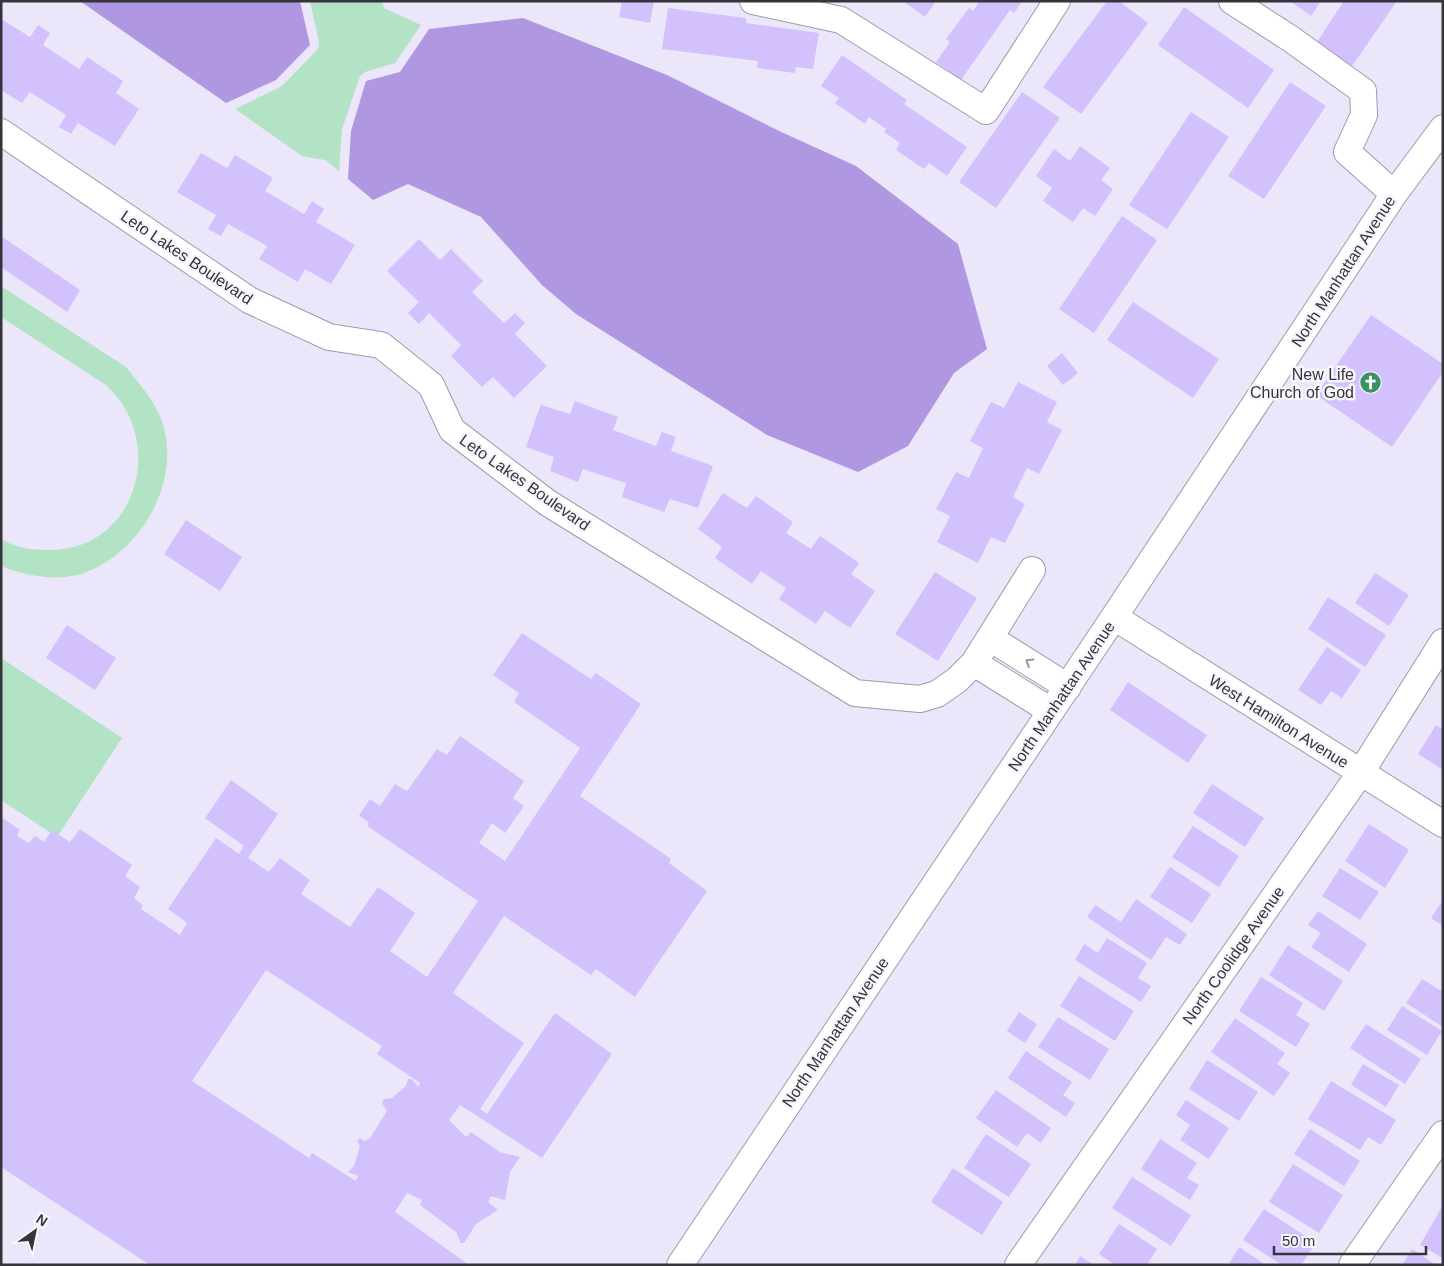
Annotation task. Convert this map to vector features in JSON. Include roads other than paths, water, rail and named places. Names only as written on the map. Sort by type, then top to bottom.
[{"type":"street","points":[[753,1],[848,11],[986,111],[1057,1]]},
{"type":"street","points":[[1232,1],[1291,39],[1363,91],[1364,116],[1347,152],[1394,194]]},
{"type":"street","name":"North Manhattan Avenue","points":[[680,1265],[1068,687],[1394,194],[1443,128]]},
{"type":"street","name":"Leto Lakes Boulevard","points":[[1,132],[249,300],[329,337],[381,345],[431,385],[452,430],[548,503],[856,694],[920,699],[937,694],[957,680],[974,663],[1032,570]]},
{"type":"street","name":"West Hamilton Avenue","points":[[1114,617],[1443,824]]},
{"type":"street","points":[[990,638],[1068,687]]},
{"type":"street","name":"North Coolidge Avenue","points":[[1018,1265],[1361,772],[1443,642]]},
{"type":"street","points":[[974,663],[1051,711]]},
{"type":"street","points":[[1352,1265],[1443,1134]]},
{"type":"place","name":"New Life Church of God","points":[[1370,383]]}]
